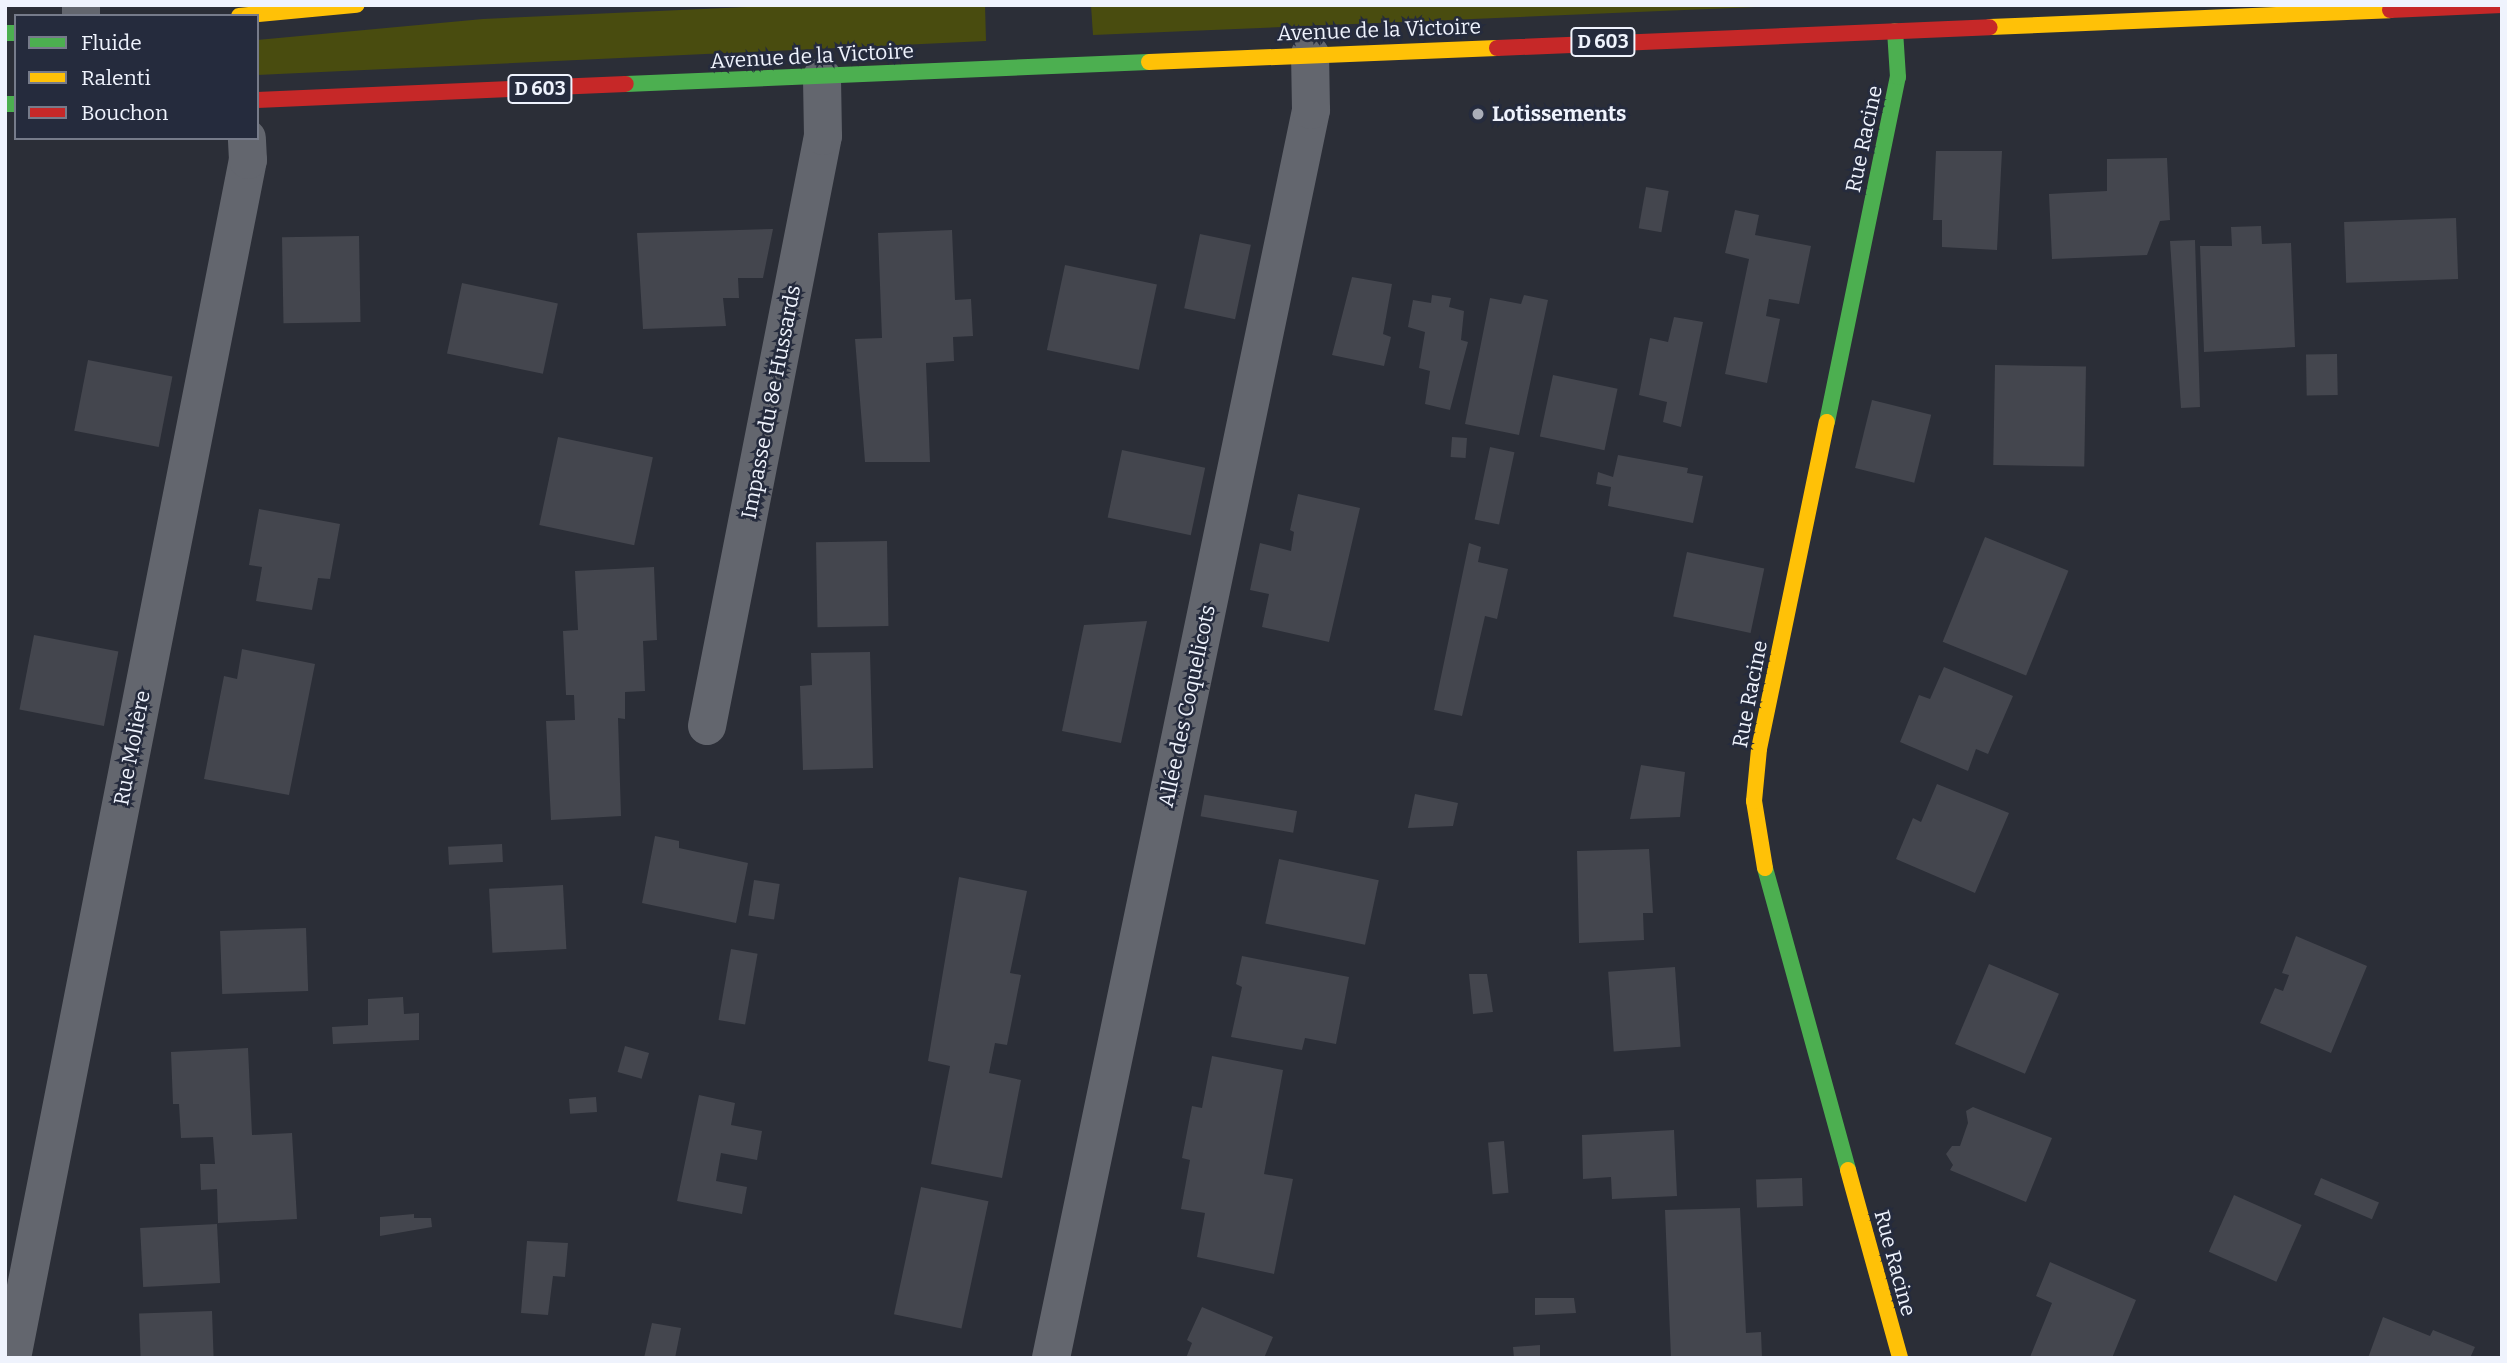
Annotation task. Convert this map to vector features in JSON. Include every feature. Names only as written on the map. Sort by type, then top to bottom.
[{"type":"main road","points":[[259,14],[356,5]]},
{"type":"main road","name":"Avenue de la Victoire","points":[[259,100],[2502,5]]},
{"type":"main road","name":"Rue Racine","points":[[1895,31],[1898,77],[1759,749],[1754,801],[1758,844],[1900,1358]]},
{"type":"street","name":"Allée des Coquelicots","points":[[1051,1358],[1311,110],[1310,54]]},
{"type":"street","name":"Impasse du 8e Hussards","points":[[707,726],[824,136],[822,77]]},
{"type":"street","name":"Rue Molière","points":[[12,1358],[248,160],[247,140]]},
{"type":"shaded area","points":[[792,5],[985,5],[986,41],[259,75],[259,40],[483,19]]},
{"type":"shaded area","points":[[1091,5],[1802,5],[1093,35]]},
{"type":"building","points":[[1936,151],[2002,151],[1997,250],[1942,247],[1942,220],[1933,220]]},
{"type":"building","points":[[2167,158],[2170,220],[2160,221],[2147,255],[2052,259],[2049,194],[2107,191],[2107,159]]},
{"type":"building","points":[[1646,187],[1669,191],[1661,232],[1639,228]]},
{"type":"building","points":[[1735,210],[1759,215],[1755,235],[1811,246],[1799,304],[1769,299],[1766,316],[1780,319],[1767,383],[1725,374],[1749,259],[1725,253]]},
{"type":"building","points":[[2456,218],[2458,279],[2346,283],[2344,222]]},
{"type":"building","points":[[2261,226],[2262,244],[2291,243],[2295,347],[2204,352],[2200,246],[2232,246],[2231,227]]},
{"type":"building","points":[[773,229],[763,278],[738,278],[739,298],[723,298],[726,326],[643,329],[637,233]]},
{"type":"building","points":[[952,230],[955,300],[971,299],[973,336],[953,337],[954,361],[926,363],[930,462],[865,462],[855,339],[882,338],[878,233]]},
{"type":"building","points":[[1200,234],[1251,245],[1235,319],[1184,308]]},
{"type":"building","points":[[359,236],[361,322],[284,323],[282,237]]},
{"type":"building","points":[[2195,240],[2200,407],[2181,408],[2170,241]]},
{"type":"building","points":[[1065,265],[1157,285],[1139,370],[1047,350]]},
{"type":"building","points":[[1352,277],[1392,284],[1383,334],[1391,337],[1384,366],[1332,355]]},
{"type":"building","points":[[462,283],[558,303],[543,374],[447,353]]},
{"type":"building","points":[[1432,295],[1451,298],[1449,307],[1464,311],[1461,340],[1468,342],[1450,410],[1425,404],[1430,371],[1419,368],[1425,332],[1408,327],[1413,300],[1431,303]]},
{"type":"building","points":[[1524,295],[1548,300],[1519,435],[1465,424],[1490,298],[1521,304]]},
{"type":"building","points":[[1674,317],[1703,322],[1681,427],[1663,422],[1667,402],[1639,395],[1650,338],[1668,342]]},
{"type":"building","points":[[2337,354],[2338,395],[2307,396],[2306,355]]},
{"type":"building","points":[[88,360],[172,376],[159,447],[74,431]]},
{"type":"building","points":[[1995,365],[2086,367],[2084,467],[1993,465]]},
{"type":"building","points":[[1553,375],[1618,389],[1604,450],[1540,437]]},
{"type":"building","points":[[1872,400],[1931,415],[1914,483],[1855,468]]},
{"type":"building","points":[[558,437],[653,457],[634,545],[539,525]]},
{"type":"building","points":[[1452,437],[1467,438],[1466,458],[1451,457]]},
{"type":"building","points":[[1490,447],[1514,452],[1499,525],[1475,519]]},
{"type":"building","points":[[1122,450],[1205,468],[1191,535],[1108,517]]},
{"type":"building","points":[[1618,455],[1688,468],[1687,473],[1703,476],[1693,523],[1608,506],[1611,487],[1596,484],[1598,472],[1613,477]]},
{"type":"building","points":[[1298,494],[1360,508],[1329,642],[1262,627],[1269,594],[1250,590],[1260,543],[1291,551],[1294,532],[1290,530]]},
{"type":"building","points":[[259,509],[340,524],[330,579],[318,578],[312,610],[256,601],[262,567],[249,565]]},
{"type":"building","points":[[1985,537],[2068,571],[2026,675],[1943,642]]},
{"type":"building","points":[[887,541],[888,626],[817,627],[816,542]]},
{"type":"building","points":[[1469,543],[1481,547],[1478,562],[1508,569],[1497,619],[1485,616],[1462,716],[1434,710]]},
{"type":"building","points":[[1687,552],[1764,568],[1751,633],[1673,617]]},
{"type":"building","points":[[654,567],[657,640],[643,641],[645,691],[625,692],[625,719],[618,718],[621,816],[551,820],[546,721],[575,720],[574,695],[566,695],[563,631],[578,630],[575,571]]},
{"type":"building","points":[[1147,621],[1121,743],[1062,731],[1084,625]]},
{"type":"building","points":[[34,635],[118,651],[104,726],[19,710]]},
{"type":"building","points":[[242,649],[315,664],[289,795],[204,779],[224,676],[237,679]]},
{"type":"building","points":[[870,652],[873,768],[803,770],[800,686],[812,685],[811,653]]},
{"type":"building","points":[[1944,667],[2013,696],[1988,754],[1976,749],[1968,771],[1900,742],[1919,695],[1930,699]]},
{"type":"building","points":[[1641,765],[1685,772],[1680,817],[1630,819]]},
{"type":"building","points":[[1937,784],[2009,813],[1975,893],[1896,859],[1913,818],[1921,822]]},
{"type":"building","points":[[1415,794],[1458,803],[1453,826],[1408,828]]},
{"type":"building","points":[[1204,795],[1297,811],[1293,833],[1201,816]]},
{"type":"building","points":[[655,836],[679,841],[679,848],[748,863],[736,923],[642,903]]},
{"type":"building","points":[[502,844],[503,862],[449,865],[448,847]]},
{"type":"building","points":[[1649,849],[1653,913],[1643,913],[1644,940],[1579,943],[1577,851]]},
{"type":"building","points":[[1279,859],[1379,880],[1365,945],[1265,924]]},
{"type":"building","points":[[959,877],[1027,891],[1010,973],[1021,975],[1007,1045],[995,1043],[989,1073],[1021,1080],[1002,1178],[931,1164],[950,1066],[928,1061]]},
{"type":"building","points":[[754,880],[780,884],[774,920],[748,916]]},
{"type":"building","points":[[563,885],[566,949],[492,953],[489,889]]},
{"type":"building","points":[[306,928],[308,991],[222,994],[220,931]]},
{"type":"building","points":[[2296,936],[2367,966],[2331,1053],[2260,1023],[2275,988],[2283,991],[2289,975],[2282,973]]},
{"type":"building","points":[[731,949],[758,954],[745,1025],[718,1020]]},
{"type":"building","points":[[1242,956],[1349,977],[1336,1044],[1305,1038],[1302,1050],[1231,1037],[1242,987],[1236,984]]},
{"type":"building","points":[[1989,964],[2059,994],[2025,1074],[1955,1044]]},
{"type":"building","points":[[1675,967],[1681,1047],[1614,1051],[1608,972]]},
{"type":"building","points":[[1469,974],[1487,974],[1493,1012],[1473,1014]]},
{"type":"building","points":[[403,997],[404,1014],[419,1013],[419,1040],[333,1044],[332,1027],[368,1025],[368,999]]},
{"type":"building","points":[[625,1046],[649,1053],[642,1079],[618,1072]]},
{"type":"building","points":[[248,1048],[252,1135],[292,1133],[297,1219],[218,1223],[217,1189],[201,1190],[200,1164],[215,1164],[213,1137],[181,1138],[179,1104],[173,1104],[171,1052]]},
{"type":"building","points":[[1212,1056],[1283,1070],[1264,1174],[1293,1179],[1274,1274],[1197,1257],[1205,1213],[1181,1209],[1190,1160],[1182,1158],[1192,1106],[1202,1108]]},
{"type":"building","points":[[699,1095],[735,1103],[731,1125],[762,1131],[757,1160],[721,1153],[716,1181],[747,1187],[742,1214],[677,1201]]},
{"type":"building","points":[[596,1097],[597,1112],[570,1114],[569,1099]]},
{"type":"building","points":[[1973,1107],[2052,1138],[2026,1202],[1950,1170],[1953,1165],[1946,1154],[1952,1146],[1960,1146],[1968,1123],[1966,1111]]},
{"type":"building","points":[[1674,1130],[1677,1196],[1612,1199],[1611,1177],[1583,1179],[1582,1135]]},
{"type":"building","points":[[1504,1141],[1509,1193],[1493,1194],[1488,1142]]},
{"type":"building","points":[[1802,1178],[1803,1206],[1757,1208],[1756,1180]]},
{"type":"building","points":[[2321,1178],[2379,1203],[2372,1219],[2314,1195]]},
{"type":"building","points":[[921,1187],[988,1201],[961,1329],[894,1314]]},
{"type":"building","points":[[2234,1195],[2302,1225],[2276,1282],[2209,1252]]},
{"type":"building","points":[[1740,1208],[1746,1333],[1761,1332],[1762,1358],[1671,1358],[1665,1210]]},
{"type":"building","points":[[414,1214],[414,1218],[431,1218],[432,1227],[380,1236],[380,1217]]},
{"type":"building","points":[[217,1224],[220,1283],[143,1287],[140,1228]]},
{"type":"building","points":[[527,1241],[568,1243],[565,1277],[553,1276],[548,1315],[521,1313]]},
{"type":"building","points":[[2050,1262],[2136,1300],[2112,1358],[2030,1357],[2052,1303],[2036,1296]]},
{"type":"building","points":[[1535,1298],[1574,1298],[1576,1313],[1535,1315]]},
{"type":"building","points":[[1202,1307],[1273,1337],[1264,1358],[1186,1358],[1192,1343],[1187,1340]]},
{"type":"building","points":[[212,1311],[214,1358],[141,1358],[139,1314]]},
{"type":"building","points":[[2383,1317],[2430,1336],[2433,1330],[2475,1347],[2470,1358],[2368,1358]]},
{"type":"building","points":[[652,1323],[681,1328],[675,1358],[644,1358]]},
{"type":"building","points":[[1540,1345],[1540,1358],[1514,1358],[1513,1347]]},
{"type":"traffic: fast","points":[[1827,422],[1898,77],[1895,31]]},
{"type":"traffic: fast","points":[[5,33],[14,33]]},
{"type":"traffic: fast","points":[[626,84],[1149,62]]},
{"type":"traffic: fast","points":[[5,104],[14,104]]},
{"type":"traffic: fast","points":[[1765,868],[1848,1170]]},
{"type":"traffic: slow","points":[[259,14],[356,5]]},
{"type":"traffic: slow","points":[[1990,27],[2390,10]]},
{"type":"traffic: slow","points":[[1149,62],[1497,48]]},
{"type":"traffic: slow","points":[[1765,868],[1754,801],[1759,749],[1827,422]]},
{"type":"traffic: slow","points":[[1848,1170],[1900,1358]]},
{"type":"traffic: jam","points":[[2390,10],[2502,5]]},
{"type":"traffic: jam","points":[[1497,48],[1990,27]]},
{"type":"traffic: jam","points":[[259,100],[626,84]]},
{"type":"place","name":"Lotissements","points":[[1478,114]]}]
